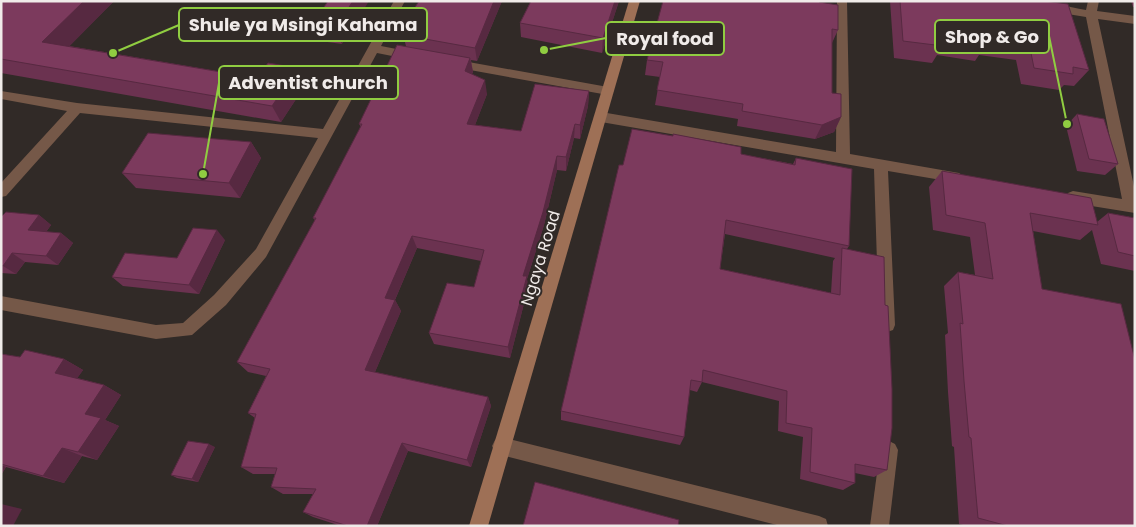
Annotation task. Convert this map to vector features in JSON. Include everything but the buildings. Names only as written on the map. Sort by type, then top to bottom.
[{"type":"street","points":[[1,303],[156,332],[186,330],[220,300],[261,253],[400,1]]},
{"type":"street","name":"Ngaya Road","points":[[478,526],[635,1]]},
{"type":"street","points":[[842,1],[843,159]]},
{"type":"street","points":[[1036,1],[1053,9],[1093,7],[1135,20]]},
{"type":"street","points":[[1064,196],[1133,207],[1093,7]]},
{"type":"street","points":[[374,49],[423,58]]},
{"type":"street","points":[[442,61],[608,91]]},
{"type":"street","points":[[1,95],[77,108],[326,134]]},
{"type":"street","points":[[1,192],[77,108]]},
{"type":"street","points":[[601,117],[977,181]]},
{"type":"street","points":[[881,165],[888,339]]},
{"type":"street","points":[[879,526],[891,435]]},
{"type":"street","points":[[501,446],[819,526]]},
{"type":"place","name":"Royal food","points":[[544,50]]},
{"type":"place","name":"Shule ya Msingi Kahama","points":[[113,53]]},
{"type":"place","name":"Shop & Go","points":[[1067,124]]},
{"type":"place","name":"Adventist church","points":[[203,174]]}]
